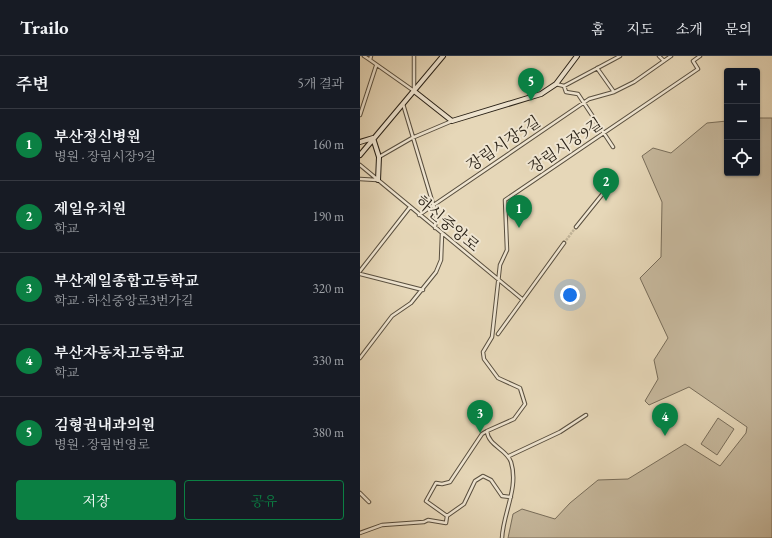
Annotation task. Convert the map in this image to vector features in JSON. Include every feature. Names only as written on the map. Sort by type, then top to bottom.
[{"type":"street","points":[[364,56],[452,121]]},
{"type":"street","points":[[370,60],[371,56]]},
{"type":"street","points":[[414,56],[414,92]]},
{"type":"street","points":[[360,155],[443,56]]},
{"type":"street","points":[[379,157],[412,138],[452,121],[541,94],[556,84],[577,56]]},
{"type":"street","points":[[556,84],[564,86],[620,56]]},
{"type":"street","points":[[659,56],[664,61]]},
{"type":"street","name":"장림시장5길","points":[[419,215],[589,99],[614,92],[634,82],[671,56]]},
{"type":"street","name":"장림시장9길","points":[[498,280],[500,265],[507,250],[505,200],[698,69],[693,61],[700,56]]},
{"type":"street","points":[[360,115],[376,66]]},
{"type":"street","points":[[597,68],[614,92]]},
{"type":"street","points":[[564,86],[566,92],[578,94],[613,147]]},
{"type":"street","points":[[403,104],[432,205],[436,214],[435,229]]},
{"type":"street","points":[[360,142],[374,138]]},
{"type":"street","points":[[360,179],[378,180],[379,157],[374,138]]},
{"type":"street","name":"하신중앙로","points":[[360,165],[435,229],[522,299]]},
{"type":"street","points":[[576,227],[605,191]]},
{"type":"street","points":[[410,207],[360,272],[423,290]]},
{"type":"street","points":[[360,358],[392,316],[411,303],[436,272],[441,260],[442,234]]},
{"type":"street","points":[[498,334],[564,243]]},
{"type":"street","points":[[447,516],[426,501],[436,483],[442,484],[450,482],[482,434],[514,419],[525,404],[520,388],[498,378],[484,359],[483,352],[492,337],[498,280]]},
{"type":"street","points":[[509,456],[560,432],[586,415]]},
{"type":"street","points":[[487,431],[489,438],[499,450],[509,456],[512,466],[511,498],[502,529],[502,538]]},
{"type":"street","points":[[360,533],[382,525],[424,522],[428,520],[446,523],[447,516],[464,504],[475,481],[483,476],[491,480],[502,496],[511,498]]},
{"type":"street","points":[[360,493],[369,502]]},
{"type":"shaded area","points":[[760,118],[772,118],[772,538],[508,538],[513,514],[522,509],[555,519],[570,503],[598,480],[628,479],[685,444],[720,466],[746,433],[747,427],[689,387],[649,405],[645,401],[658,379],[654,360],[668,338],[640,278],[661,257],[662,202],[642,156],[653,148],[671,153],[707,123],[724,121],[724,176],[760,176]]},
{"type":"shaded area","points":[[718,418],[734,429],[717,455],[701,444]]},
{"type":"tunnel","points":[[564,243],[576,227]]},
{"type":"place","name":"김형권내과의원","points":[[531,101]]},
{"type":"place","name":"제일유치원","points":[[606,201]]},
{"type":"place","name":"부산정신병원","points":[[519,228]]},
{"type":"place","name":"부산제일종합고등학교","points":[[480,433]]},
{"type":"place","name":"부산자동차고등학교","points":[[665,436]]}]
